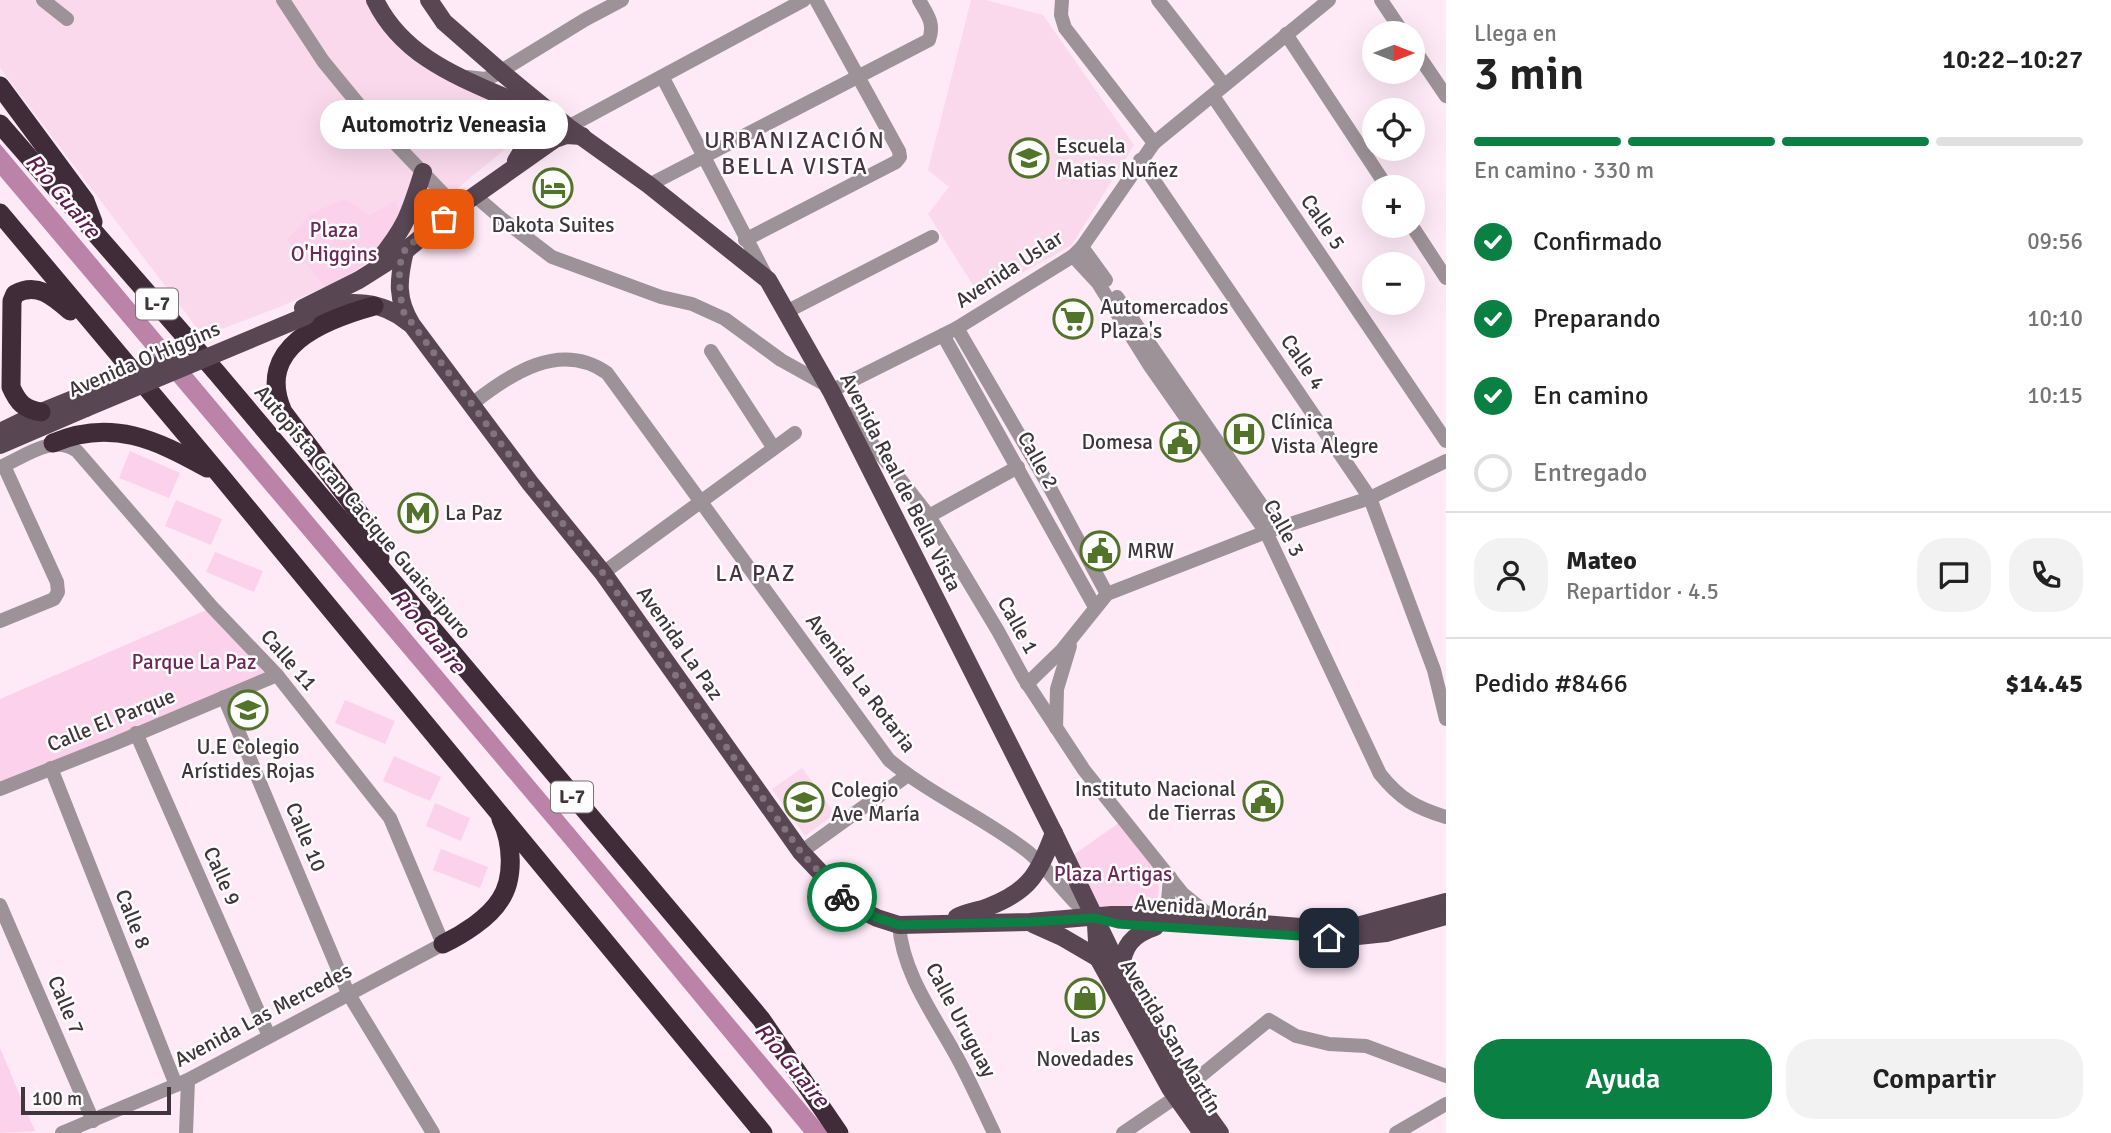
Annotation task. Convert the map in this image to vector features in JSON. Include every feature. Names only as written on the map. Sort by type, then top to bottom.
[{"type":"highway","points":[[0,86],[85,201],[98,236]]},
{"type":"highway","name":"Autopista Gran Cacique Guaicaipuro","points":[[0,124],[217,373],[761,1019],[839,1133]]},
{"type":"highway","points":[[0,213],[763,1133]]},
{"type":"highway","points":[[41,412],[23,407],[16,400],[11,387],[12,301],[15,294],[32,288],[48,293],[106,341]]},
{"type":"highway","points":[[0,298],[0,370]]},
{"type":"highway","points":[[374,306],[331,320],[298,341],[279,361],[275,384],[283,412],[368,525],[385,572]]},
{"type":"highway","points":[[53,443],[80,433],[122,433],[138,436],[171,447],[220,475]]},
{"type":"highway","points":[[443,944],[489,914],[505,890],[509,874],[509,849],[507,831],[496,808]]},
{"type":"main road","points":[[375,0],[390,28],[402,41],[436,65],[456,75]]},
{"type":"main road","name":"Avenida Real de Bella Vista","points":[[429,0],[444,22],[500,71],[768,280],[829,388],[1095,918]]},
{"type":"main road","name":"Avenida O'Higgins","points":[[456,75],[522,105],[528,112],[531,134],[511,168]]},
{"type":"main road","name":"Avenida O'Higgins","points":[[0,445],[85,402],[305,312],[405,251],[511,168],[560,136],[575,131]]},
{"type":"main road","points":[[359,280],[404,227],[423,172]]},
{"type":"main road","name":"Avenida La Paz","points":[[405,251],[400,272],[400,295],[403,311],[412,325],[530,483],[603,573],[801,852],[851,905],[877,918],[900,925],[1095,918]]},
{"type":"main road","name":"Avenida La Paz","points":[[305,312],[342,303],[358,303],[401,316],[412,325]]},
{"type":"main road","name":"Avenida O'Higgins","points":[[0,432],[41,412],[85,402]]},
{"type":"main road","name":"Avenida La Paz","points":[[948,923],[961,915],[1011,896],[1028,884],[1043,864],[1054,833]]},
{"type":"main road","name":"Avenida Morán","points":[[1095,918],[1118,924],[1224,921],[1340,928],[1357,926],[1446,902]]},
{"type":"main road","name":"Avenida Morán","points":[[1155,921],[1347,938],[1386,933],[1446,916]]},
{"type":"main road","name":"Avenida San Martín","points":[[1095,918],[1098,958],[1181,1092],[1220,1133]]},
{"type":"main road","name":"Avenida San Martín","points":[[1095,918],[1202,1133]]},
{"type":"main road","points":[[1120,970],[1123,951],[1155,921]]},
{"type":"main road","points":[[1030,922],[1098,958]]},
{"type":"street","points":[[43,0],[67,19]]},
{"type":"street","points":[[283,0],[331,71],[364,111],[457,208]]},
{"type":"street","points":[[456,75],[485,79],[622,0]]},
{"type":"street","points":[[575,131],[663,78],[804,0]]},
{"type":"street","points":[[745,240],[896,162],[900,157],[860,76],[816,0]]},
{"type":"street","points":[[649,185],[929,40],[932,22],[919,0]]},
{"type":"street","points":[[1062,0],[1061,15],[1065,29],[1154,142]]},
{"type":"street","points":[[1158,0],[1224,85]]},
{"type":"street","points":[[1381,0],[1395,21]]},
{"type":"street","name":"Avenida Uslar","points":[[829,388],[957,328],[1077,251],[1154,142],[1213,96],[1322,2]]},
{"type":"street","points":[[1286,34],[1379,175]]},
{"type":"street","points":[[1425,65],[1446,96]]},
{"type":"street","points":[[663,78],[768,280]]},
{"type":"street","name":"Calle 5","points":[[1213,96],[1446,441]]},
{"type":"street","name":"Calle 4","points":[[1140,160],[1370,498],[1434,670],[1446,719]]},
{"type":"street","points":[[477,193],[488,206],[552,257],[661,297],[692,304],[725,319],[781,360],[829,388]]},
{"type":"street","points":[[786,312],[932,237]]},
{"type":"street","points":[[1420,238],[1446,278]]},
{"type":"street","name":"Calle 3","points":[[1077,251],[1150,366],[1272,530],[1380,774],[1396,793],[1421,809],[1446,817]]},
{"type":"street","name":"Calle 2","points":[[957,328],[1049,486],[1107,594]]},
{"type":"street","name":"Calle 2","points":[[943,335],[1094,608]]},
{"type":"street","points":[[711,351],[773,447]]},
{"type":"street","name":"Avenida La Rotaria","points":[[472,404],[533,365],[568,359],[597,366],[614,380],[889,760],[908,775],[1023,848],[1043,864],[1082,910],[1095,918]]},
{"type":"street","name":"Calle 1","points":[[829,388],[929,516],[1027,684],[1084,770],[1194,904],[1224,921]]},
{"type":"street","points":[[603,573],[794,433]]},
{"type":"street","points":[[0,621],[54,599],[58,592],[57,582],[2,467],[53,443]]},
{"type":"street","name":"Calle 11","points":[[53,443],[77,451],[212,607],[277,675],[390,818],[443,944]]},
{"type":"street","points":[[1027,684],[1062,650],[1107,594],[1272,530],[1370,498],[1446,461]]},
{"type":"street","points":[[929,516],[1018,467]]},
{"type":"street","points":[[1056,730],[1057,689],[1064,661],[1068,649],[1094,608]]},
{"type":"street","name":"Calle El Parque","points":[[0,789],[277,675]]},
{"type":"street","name":"Calle 10","points":[[225,697],[348,993],[432,1133]]},
{"type":"street","name":"Calle 9","points":[[136,733],[269,1036]]},
{"type":"street","name":"Calle 8","points":[[51,768],[182,1082]]},
{"type":"street","points":[[801,852],[908,775]]},
{"type":"street","points":[[1155,921],[1168,901],[1170,877]]},
{"type":"street","name":"Calle 7","points":[[0,905],[93,1121]]},
{"type":"street","name":"Calle Uruguay","points":[[900,925],[901,942],[912,976],[960,1061],[994,1133]]},
{"type":"street","name":"Avenida Las Mercedes","points":[[62,1133],[182,1082],[443,944]]},
{"type":"street","points":[[1123,1133],[1181,1092],[1269,1020],[1296,1036],[1329,1044],[1366,1046],[1446,1076]]},
{"type":"street","points":[[182,1082],[186,1133]]},
{"type":"street","points":[[1396,1133],[1446,1104]]},
{"type":"shaded area","points":[[0,0],[369,0],[372,10],[522,112],[525,127],[519,138],[350,276],[203,336],[0,68]]},
{"type":"shaded area","name":"Escuela Matias Nuñez","points":[[971,0],[986,0],[1043,15],[1134,145],[1072,245],[980,296],[928,214],[949,187],[928,170]]},
{"type":"shaded area","points":[[0,144],[829,1133],[804,1133],[567,846],[0,176]]},
{"type":"shaded area","name":"Colegio Ave María","points":[[802,768],[835,814],[805,836],[772,789]]},
{"type":"green space","name":"Plaza O'Higgins","points":[[345,199],[369,215],[395,201],[400,213],[372,260],[326,288],[287,240],[312,213]]},
{"type":"green space","points":[[130,451],[180,473],[169,498],[119,478]]},
{"type":"green space","points":[[176,500],[222,519],[211,545],[165,526]]},
{"type":"green space","points":[[215,552],[263,571],[254,592],[206,572]]},
{"type":"green space","name":"Parque La Paz","points":[[209,609],[273,675],[0,787],[0,699]]},
{"type":"green space","points":[[345,700],[395,721],[385,744],[335,723]]},
{"type":"green space","points":[[394,756],[441,777],[430,801],[383,781]]},
{"type":"green space","points":[[435,803],[470,818],[461,841],[426,826]]},
{"type":"green space","name":"Plaza Artigas","points":[[1123,820],[1145,850],[1156,872],[1159,884],[1154,907],[1088,913],[1062,863]]},
{"type":"green space","points":[[441,849],[488,867],[480,888],[433,870]]},
{"type":"green space","points":[[0,1048],[31,1122],[35,1131],[0,1133]]},
{"type":"way so far","points":[[444,219],[405,251],[400,272],[403,311],[530,483],[603,573],[801,852],[842,897]]},
{"type":"place","name":"Escuela Matias Nuñez","points":[[1029,158]]},
{"type":"place","name":"Dakota Suites","points":[[553,188]]},
{"type":"place","name":"Automotriz Veneasia","points":[[444,219]]},
{"type":"place","name":"Automercados Plaza's","points":[[1073,319]]},
{"type":"place","name":"Clínica Vista Alegre","points":[[1244,434]]},
{"type":"place","name":"Domesa","points":[[1180,442]]},
{"type":"place","name":"La Paz","points":[[418,513]]},
{"type":"place","name":"MRW","points":[[1100,551]]},
{"type":"place","name":"U.E Colegio Arístides Rojas","points":[[248,710]]},
{"type":"place","name":"Instituto Nacional de Tierras","points":[[1263,801]]},
{"type":"place","name":"Colegio Ave María","points":[[804,802]]},
{"type":"place","name":"Las Novedades","points":[[1085,998]]},
{"type":"district","name":"URBANIZACIÓN BELLA VISTA","points":[[795,153]]},
{"type":"district","name":"LA PAZ","points":[[756,573]]},
{"type":"route","points":[[842,897],[851,905],[877,918],[900,925],[1095,918],[1118,924],[1329,938]]},
{"type":"water label","name":"Río Guaire","points":[[63,196]]},
{"type":"water label","name":"Río Guaire","points":[[428,631]]},
{"type":"water label","name":"Río Guaire","points":[[792,1065]]}]
